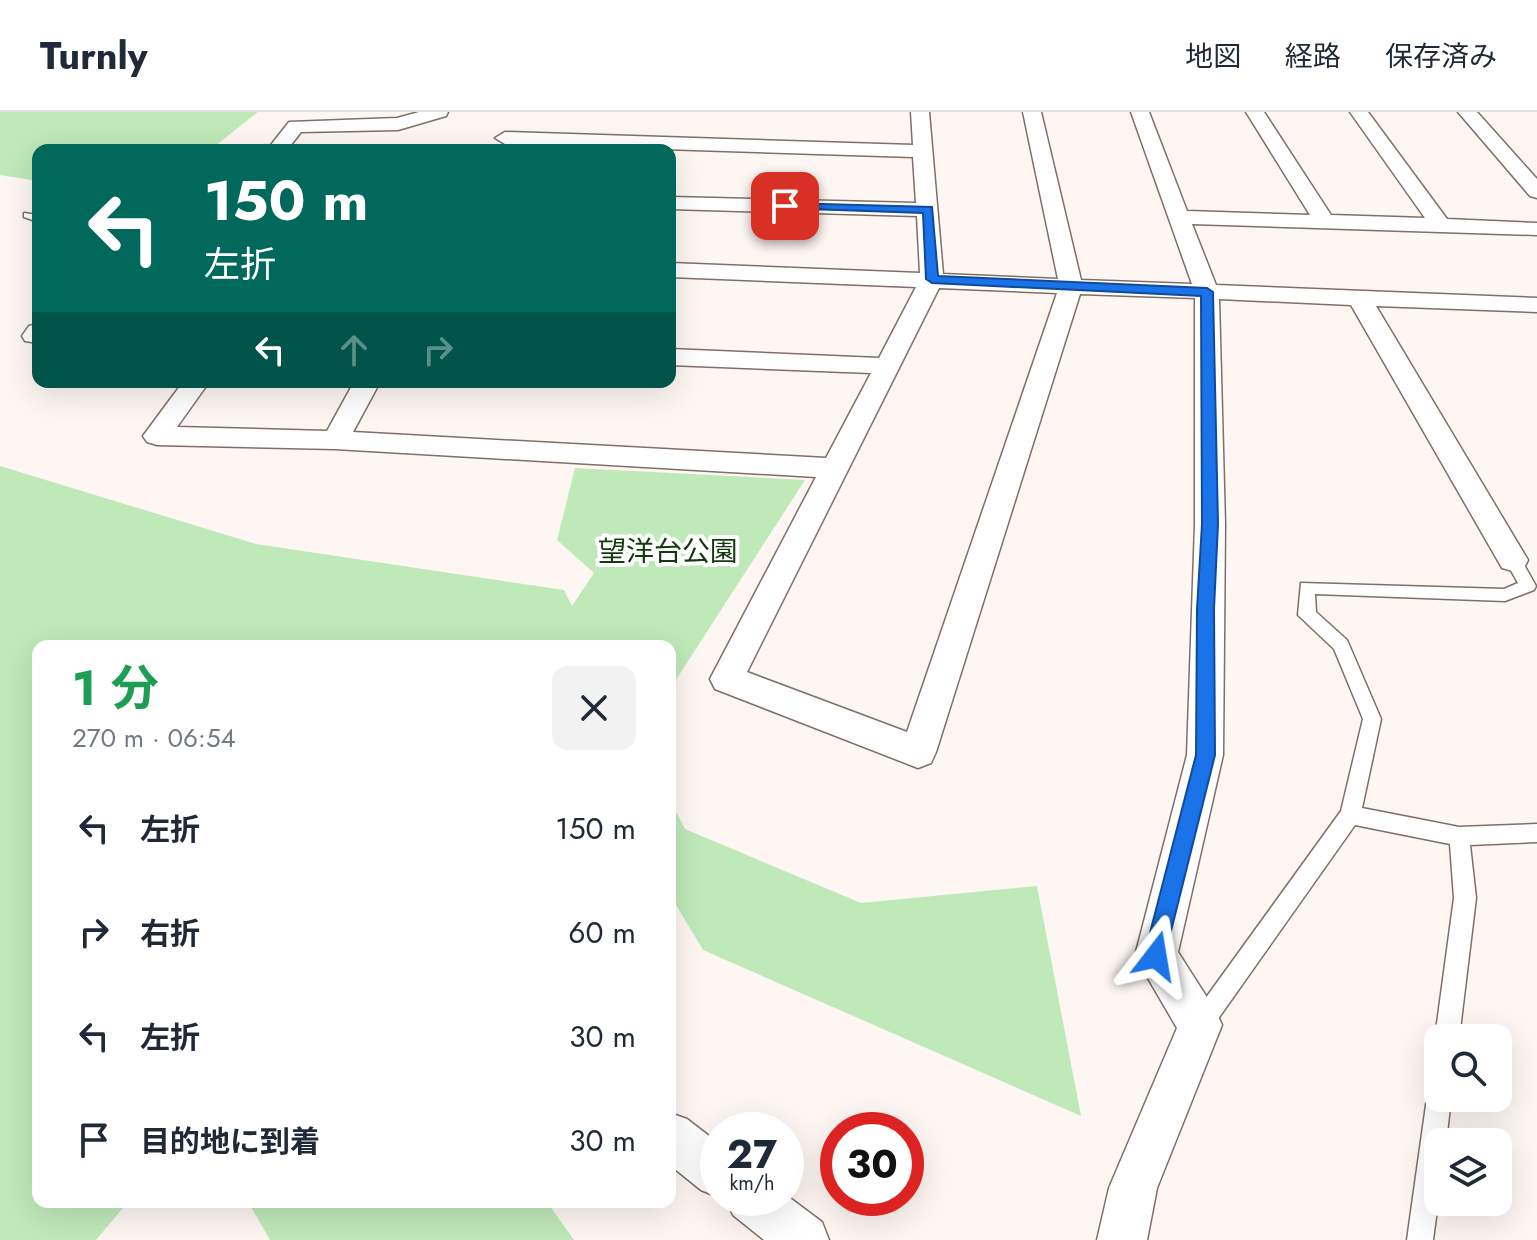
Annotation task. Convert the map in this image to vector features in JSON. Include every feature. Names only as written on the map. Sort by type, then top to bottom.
[{"type":"street","points":[[282,144],[296,126],[398,124],[439,112]]},
{"type":"street","points":[[920,112],[932,279],[727,679],[918,752],[1071,286],[1032,112]]},
{"type":"street","points":[[1122,1240],[1133,1188],[1200,1025],[1156,956],[1205,755],[1210,524],[1207,292],[1140,112]]},
{"type":"street","points":[[1255,112],[1325,222]]},
{"type":"street","points":[[1359,112],[1441,225]]},
{"type":"street","points":[[1467,112],[1537,192]]},
{"type":"street","points":[[384,144],[398,124]]},
{"type":"street","points":[[505,138],[923,151]]},
{"type":"street","points":[[676,203],[928,210]]},
{"type":"street","points":[[1179,217],[1537,229]]},
{"type":"street","points":[[676,270],[1537,305]]},
{"type":"street","points":[[1360,299],[1513,560]]},
{"type":"street","points":[[676,357],[889,366]]},
{"type":"street","points":[[192,388],[157,436],[335,440],[833,468]]},
{"type":"street","points":[[335,440],[364,388]]},
{"type":"street","points":[[676,1141],[700,1159]]},
{"type":"street","points":[[773,1216],[804,1240]]},
{"type":"lane","points":[[1200,1025],[1350,815],[1372,719],[1341,645],[1307,615],[1307,587],[1505,595],[1528,586],[1513,560]]},
{"type":"lane","points":[[1350,815],[1459,836],[1537,833]]},
{"type":"lane","points":[[1449,1024],[1465,898],[1459,836]]},
{"type":"lane","points":[[1420,1240],[1437,1112]]},
{"type":"green space","points":[[0,112],[258,112],[218,144],[32,144],[32,180],[0,175]]},
{"type":"green space","name":"望洋台公園","points":[[0,466],[256,544],[564,590],[572,606],[594,573],[557,540],[575,468],[805,480],[676,680],[676,640],[32,640],[32,1208],[123,1208],[96,1240],[0,1240]]},
{"type":"green space","points":[[676,812],[685,829],[861,903],[1037,886],[1081,1116],[703,950],[676,905]]},
{"type":"green space","points":[[251,1208],[551,1208],[574,1240],[270,1240]]},
{"type":"route","points":[[785,206],[928,210],[932,279],[1207,292],[1210,524],[1205,755],[1156,956]]}]
